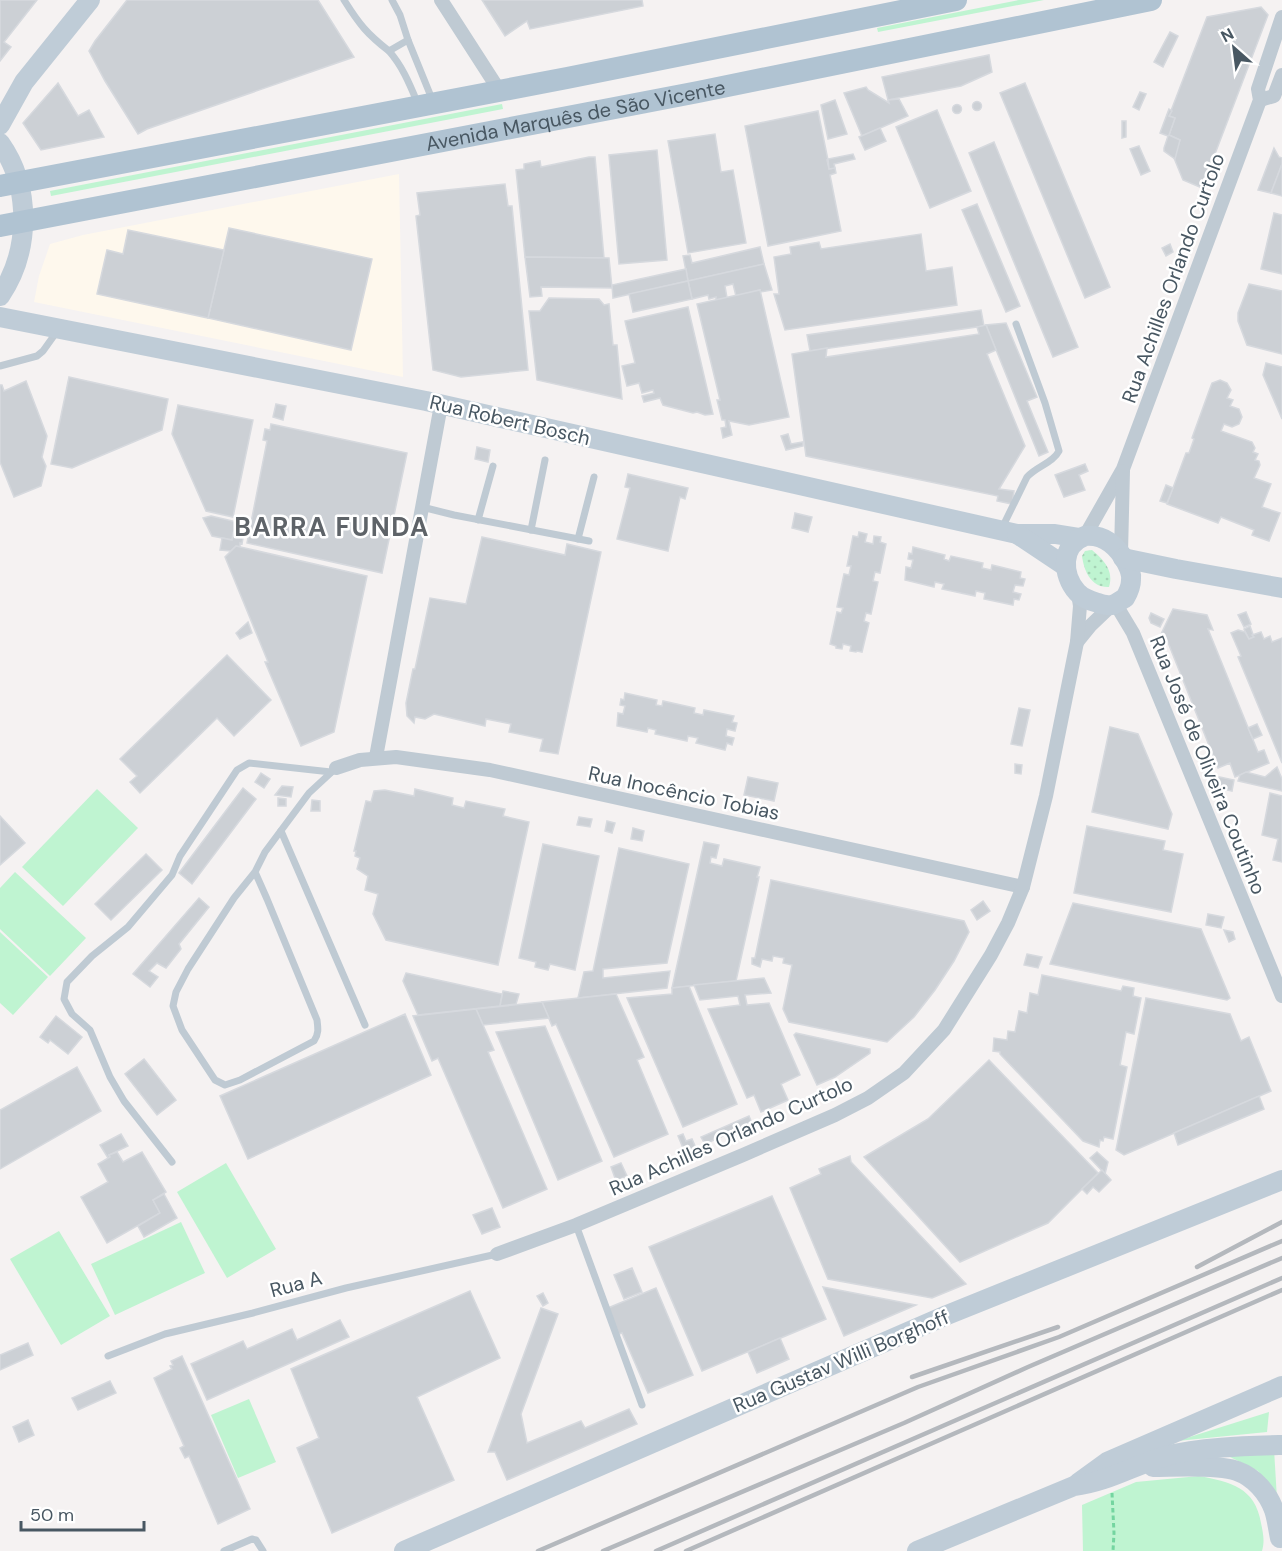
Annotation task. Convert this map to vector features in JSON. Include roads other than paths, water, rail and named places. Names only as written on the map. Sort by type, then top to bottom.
[{"type":"main road","name":"Avenida Marquês de São Vicente","points":[[10,184],[956,0]]},
{"type":"main road","name":"Avenida Marquês de São Vicente","points":[[0,226],[698,92],[1151,0]]},
{"type":"street","points":[[0,125],[24,82],[90,0]]},
{"type":"street","points":[[441,0],[499,90]]},
{"type":"street","name":"Rua Achilles Orlando Curtolo","points":[[1083,537],[1123,469],[1260,100],[1258,89],[1282,17]]},
{"type":"street","name":"Rua Achilles Orlando Curtolo","points":[[1260,100],[1274,96],[1282,75]]},
{"type":"street","points":[[0,94],[24,82]]},
{"type":"street","points":[[0,143],[13,165],[10,184],[24,222],[21,248],[14,272],[0,296]]},
{"type":"street","name":"Rua Robert Bosch","points":[[0,317],[441,405],[1009,532],[1083,537]]},
{"type":"street","points":[[376,757],[441,405]]},
{"type":"street","name":"Rua Achilles Orlando Curtolo","points":[[1123,469],[1125,561]]},
{"type":"street","name":"Rua Robert Bosch","points":[[1009,532],[1065,566]]},
{"type":"street","points":[[1090,536],[1103,538],[1114,545],[1125,561],[1131,582],[1117,602],[1090,600],[1078,593],[1071,583],[1065,566],[1072,544],[1083,537],[1090,536]]},
{"type":"street","points":[[1125,561],[1282,588]]},
{"type":"street","name":"Rua Achilles Orlando Curtolo","points":[[496,1254],[576,1224],[835,1115],[868,1098],[904,1073],[944,1030],[1002,934],[1023,887],[1046,796],[1077,642],[1080,606],[1078,593]]},
{"type":"street","name":"Rua Achilles Orlando Curtolo","points":[[1077,642],[1090,626],[1117,602]]},
{"type":"street","name":"Rua José de Oliveira Coutinho","points":[[1117,602],[1133,633],[1279,981],[1282,996]]},
{"type":"street","name":"Rua Inocêncio Tobias","points":[[333,770],[360,759],[376,757],[396,757],[490,770],[1023,887]]},
{"type":"street","name":"Rua Gustav Willi Borghoff","points":[[405,1551],[947,1315],[1282,1180]]},
{"type":"street","points":[[1074,1486],[1107,1462],[1282,1386]]},
{"type":"street","points":[[917,1551],[1074,1486],[1101,1481],[1166,1456],[1191,1451],[1282,1445]]},
{"type":"street","points":[[1134,1467],[1216,1468],[1236,1471],[1250,1478],[1262,1488],[1274,1511],[1280,1541]]},
{"type":"street","points":[[1280,1541],[1282,1509]]},
{"type":"lane","points":[[344,0],[363,28],[399,63],[426,104]]},
{"type":"lane","points":[[392,0],[400,15],[426,104]]},
{"type":"lane","points":[[389,51],[408,40]]},
{"type":"lane","points":[[1009,532],[1028,477],[1033,471],[1056,457],[1059,451],[1045,403],[1016,324]]},
{"type":"lane","points":[[0,366],[37,356],[59,328]]},
{"type":"lane","points":[[531,530],[545,460]]},
{"type":"lane","points":[[478,520],[493,466]]},
{"type":"lane","points":[[578,539],[594,477]]},
{"type":"lane","points":[[422,507],[589,541]]},
{"type":"lane","points":[[172,1162],[124,1101],[110,1077],[90,1030],[72,1014],[64,999],[67,982],[92,956],[128,927],[172,875],[180,856],[237,770],[249,763],[255,763],[333,770]]},
{"type":"lane","points":[[255,872],[317,1020],[317,1037],[314,1041],[240,1080],[225,1085],[215,1080],[182,1030],[173,1006],[176,992],[234,897],[255,872],[265,852],[309,793],[333,770]]},
{"type":"lane","points":[[280,831],[365,1025]]},
{"type":"lane","points":[[576,1224],[642,1405]]},
{"type":"lane","name":"Rua A","points":[[108,1356],[165,1334],[346,1288],[496,1254]]},
{"type":"lane","points":[[224,1551],[252,1539],[256,1540],[263,1551]]},
{"type":"railway","points":[[1197,1267],[1282,1222]]},
{"type":"railway","points":[[538,1551],[918,1387],[1059,1337],[1282,1241]]},
{"type":"railway","points":[[603,1551],[1282,1258]]},
{"type":"railway","points":[[656,1551],[1282,1278]]},
{"type":"railway","points":[[686,1551],[1282,1290]]},
{"type":"railway","points":[[912,1377],[1058,1327]]},
{"type":"district","name":"BARRA FUNDA","points":[[332,527]]}]
